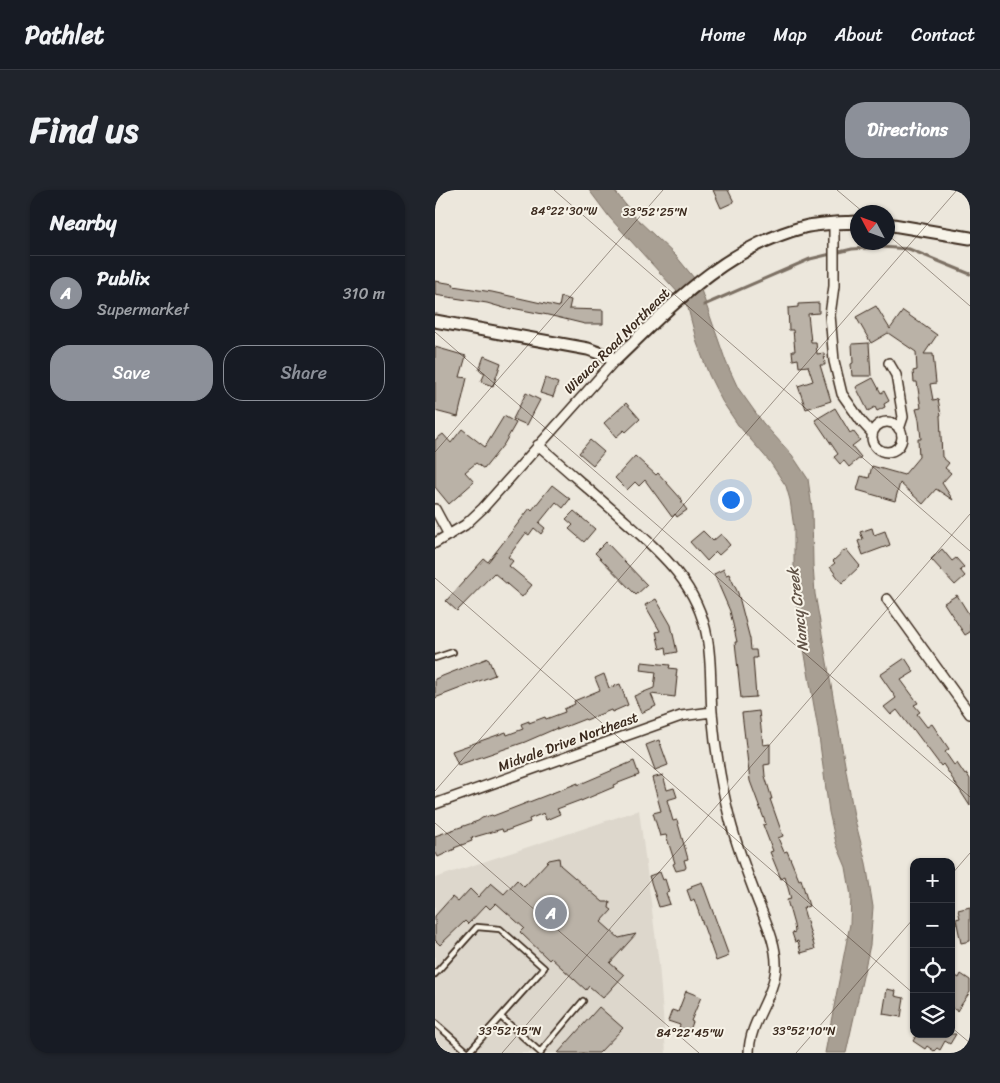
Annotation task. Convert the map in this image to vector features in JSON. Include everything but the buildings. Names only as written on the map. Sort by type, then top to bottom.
[{"type":"street","name":"Wieuca Road Northeast","points":[[435,543],[465,525],[483,508],[616,359],[703,279],[753,245],[779,234],[806,227],[850,222]]},
{"type":"street","points":[[834,223],[834,282],[831,315],[834,361],[842,394],[872,433],[875,447],[884,452],[889,452],[900,443],[901,434],[899,429],[891,423],[882,423],[872,433]]},
{"type":"street","points":[[895,225],[970,238]]},
{"type":"street","points":[[435,321],[588,349],[616,359]]},
{"type":"street","points":[[889,363],[896,375],[903,417],[899,429]]},
{"type":"street","points":[[538,445],[660,552],[685,582],[698,606],[707,635],[710,656],[712,712],[719,766],[730,820],[745,868],[772,940],[775,955],[774,980],[752,1030],[749,1053]]},
{"type":"street","points":[[435,509],[449,535]]},
{"type":"street","points":[[887,599],[970,714]]},
{"type":"street","name":"Midvale Drive Northeast","points":[[435,804],[681,716],[712,712]]},
{"type":"lane","points":[[435,658],[453,652]]},
{"type":"lane","points":[[435,974],[477,927],[500,930],[544,968],[468,1053],[435,1023]]},
{"type":"lane","points":[[501,1017],[541,1052],[583,1001]]},
{"type":"shaded area","points":[[639,810],[659,964],[666,1053],[435,1053],[435,878]]},
{"type":"water","name":"Nancy Creek","points":[[589,190],[614,190],[636,218],[676,256],[694,278],[701,290],[726,362],[738,388],[763,423],[792,455],[808,479],[812,508],[815,594],[854,816],[866,863],[873,907],[870,945],[846,1053],[825,1053],[850,924],[851,896],[846,867],[836,843],[829,812],[818,729],[794,592],[794,528],[786,486],[770,462],[738,425],[722,401],[709,375],[697,343],[688,308],[681,296],[610,218]]},
{"type":"waterway","points":[[704,305],[810,259],[852,249],[881,247],[909,249],[970,274]]},
{"type":"place","name":"Publix","points":[[551,913]]}]
